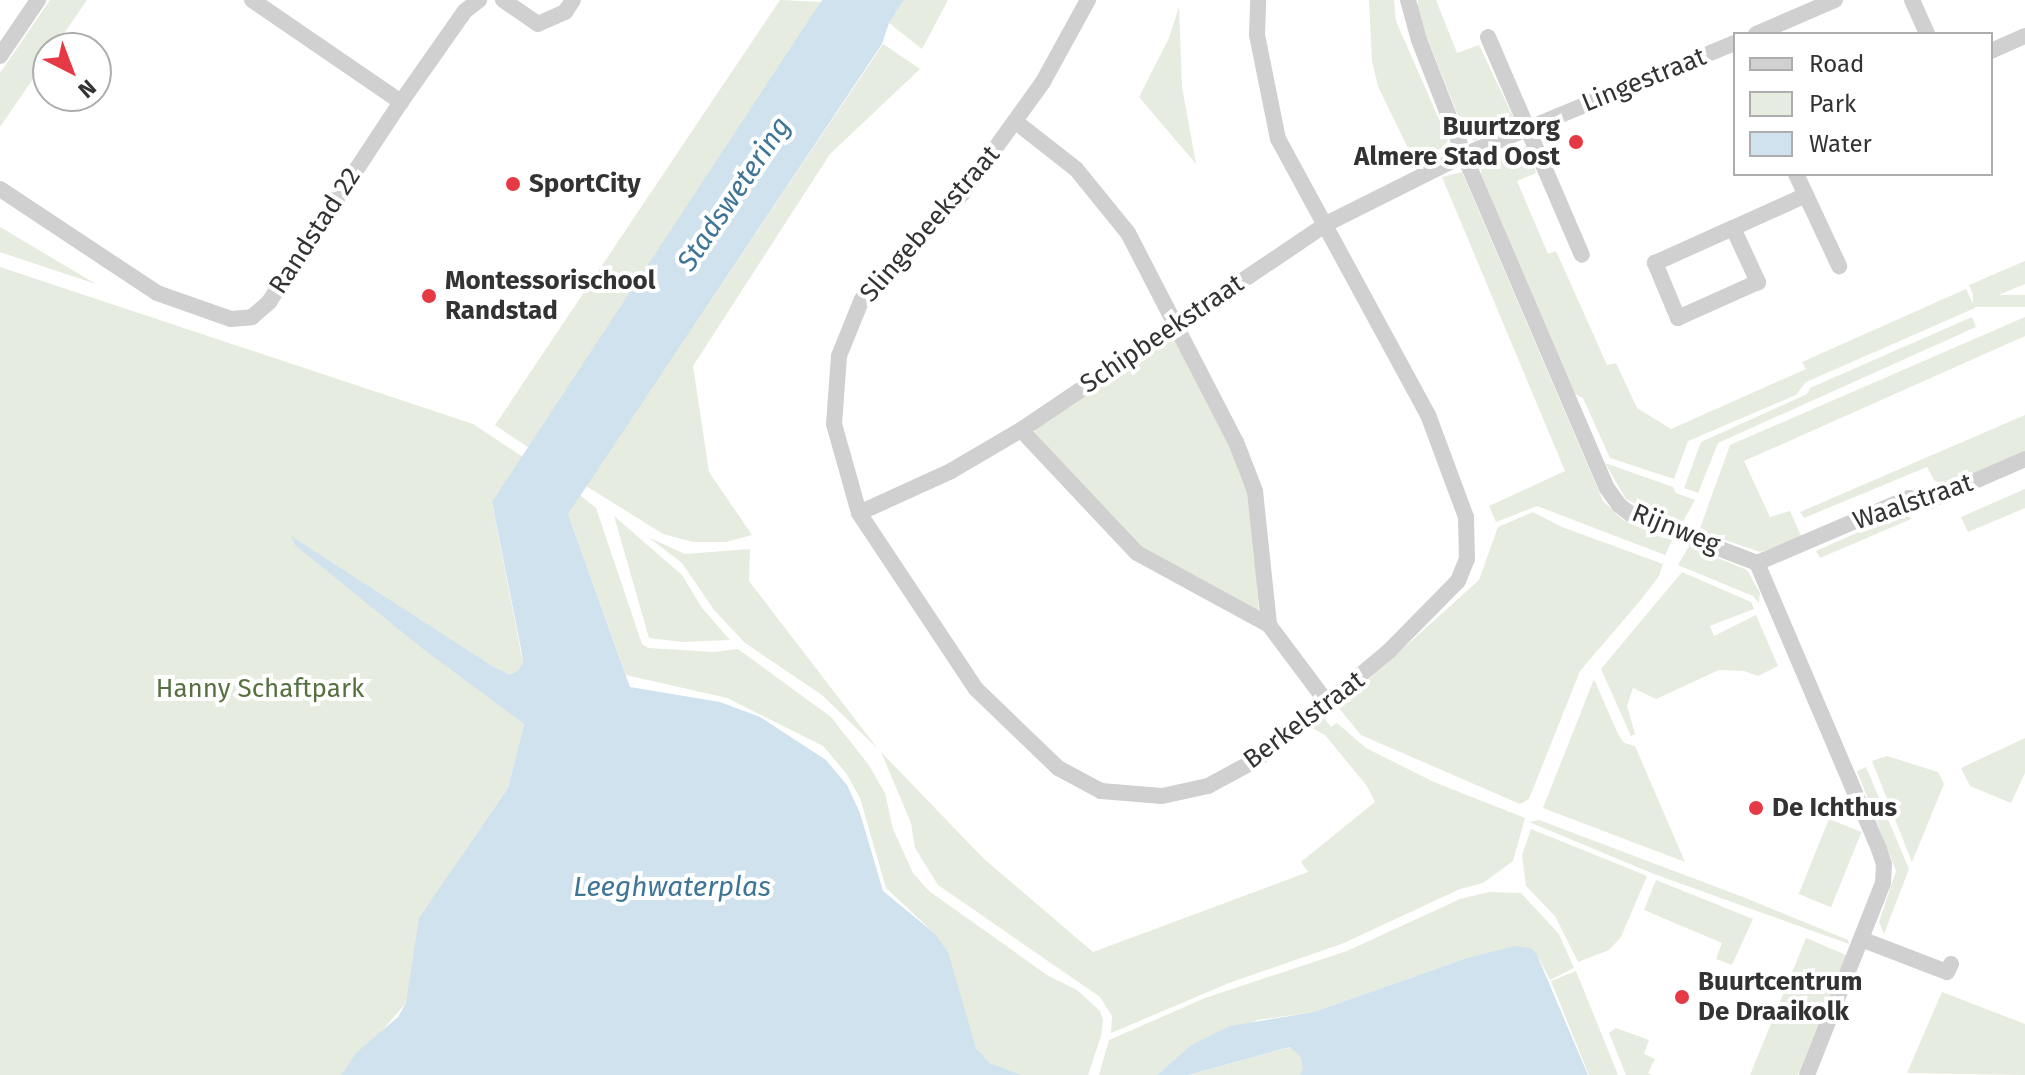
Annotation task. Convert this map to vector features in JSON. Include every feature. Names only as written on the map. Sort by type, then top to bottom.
[{"type":"street","points":[[0,56],[38,0]]},
{"type":"street","points":[[252,0],[401,102]]},
{"type":"street","name":"Randstad 22","points":[[0,189],[157,293],[231,319],[252,317],[269,302],[401,102],[465,11],[479,0]]},
{"type":"street","points":[[503,0],[538,24],[565,12],[573,0]]},
{"type":"street","name":"Slingebeekstraat","points":[[859,513],[834,424],[835,377],[849,327],[862,299],[948,212],[1016,122],[1070,37],[1088,0]]},
{"type":"street","points":[[1258,0],[1257,35],[1273,124],[1326,224]]},
{"type":"street","name":"Rijnweg","points":[[1408,0],[1419,40],[1464,155],[1612,496],[1625,511],[1641,519],[1757,563]]},
{"type":"street","points":[[1761,32],[1835,0]]},
{"type":"street","points":[[1912,0],[1926,32]]},
{"type":"street","points":[[1993,50],[2025,36]]},
{"type":"street","points":[[1488,37],[1582,255]]},
{"type":"street","name":"Lingestraat","points":[[1464,155],[1733,46]]},
{"type":"street","points":[[1016,122],[1076,169],[1112,212],[1128,233],[1176,324],[1252,477],[1269,625]]},
{"type":"street","name":"Schipbeekstraat","points":[[859,513],[951,471],[1021,430],[1326,224],[1464,155]]},
{"type":"street","points":[[1797,176],[1839,266]]},
{"type":"street","points":[[1733,228],[1758,282],[1678,318],[1655,263],[1806,195]]},
{"type":"street","name":"Berkelstraat","points":[[859,513],[932,629],[976,689],[1058,768],[1101,791],[1162,796],[1208,786],[1254,761],[1328,704],[1389,651],[1458,581],[1464,570],[1468,532],[1456,486],[1428,415],[1326,224]]},
{"type":"street","points":[[1021,430],[1137,553],[1269,625],[1328,704]]},
{"type":"street","name":"Waalstraat","points":[[1757,563],[1909,498],[1929,501],[2025,459]]},
{"type":"street","points":[[1757,563],[1884,864],[1883,883],[1807,1075]]},
{"type":"street","points":[[1861,939],[1947,972],[1951,964]]},
{"type":"green space","points":[[50,0],[87,0],[65,32],[32,32],[32,80],[0,127],[0,73]]},
{"type":"green space","points":[[780,0],[822,2],[529,448],[495,425]]},
{"type":"green space","points":[[904,0],[948,0],[922,49],[889,23]]},
{"type":"green space","points":[[1369,0],[1394,0],[1396,21],[1448,140],[1445,146],[1415,163],[1378,86],[1372,61]]},
{"type":"green space","points":[[1418,0],[1436,0],[1457,53],[1479,45],[1517,125],[1474,141],[1465,133],[1418,15]]},
{"type":"green space","points":[[1179,7],[1182,87],[1196,164],[1139,97],[1169,38]]},
{"type":"green space","points":[[883,44],[920,69],[830,154],[693,366],[709,472],[752,535],[726,542],[693,542],[663,534],[586,486]]},
{"type":"green space","points":[[1528,146],[1536,173],[1517,181],[1548,254],[1556,251],[1607,365],[1616,363],[1637,408],[1671,429],[1806,369],[1802,362],[1966,289],[1975,308],[1806,382],[1796,395],[1688,441],[1674,479],[1610,458],[1583,398],[1573,393],[1481,174],[1481,165]]},
{"type":"green space","points":[[1462,172],[1603,501],[1623,520],[1663,538],[1674,537],[1665,555],[1537,506],[1496,522],[1489,506],[1565,471],[1442,177]]},
{"type":"green space","points":[[0,227],[96,284],[0,252]]},
{"type":"green space","points":[[2025,261],[2025,284],[1977,304],[1969,285]]},
{"type":"green space","name":"Hanny Schaftpark","points":[[0,267],[473,424],[523,457],[492,503],[523,663],[524,724],[508,788],[465,851],[412,972],[406,1003],[344,1075],[0,1075]]},
{"type":"green space","points":[[1973,295],[2025,295],[2025,307],[1973,307]]},
{"type":"green space","points":[[1972,317],[1976,327],[1718,443],[1698,493],[1684,488],[1701,442],[1807,394],[1810,388]]},
{"type":"green space","points":[[2025,317],[2025,336],[1744,461],[1770,517],[1790,511],[1802,538],[1760,552],[1699,531],[1730,445]]},
{"type":"green space","points":[[1168,340],[1175,341],[1250,486],[1259,613],[1141,546],[1034,434],[1037,425]]},
{"type":"green space","points":[[2025,415],[2025,451],[1945,486],[1934,480],[1927,467],[1804,518],[1800,512]]},
{"type":"green space","points":[[1605,463],[1673,487],[1676,493],[1695,500],[1680,527],[1626,499]]},
{"type":"green space","points":[[2025,489],[2025,508],[1968,532],[1961,517]]},
{"type":"green space","points":[[580,495],[596,508],[642,644],[648,648],[714,652],[738,649],[831,717],[868,764],[885,793],[893,829],[913,873],[929,891],[1047,975],[1077,990],[1100,1011],[1103,1020],[1101,1036],[1088,1075],[1022,1075],[990,1063],[976,1048],[934,933],[886,888],[860,798],[846,773],[823,746],[727,698],[626,675],[568,514]]},
{"type":"green space","points":[[1906,511],[1911,519],[1820,558],[1816,551]]},
{"type":"green space","points":[[1533,512],[1562,527],[1663,564],[1659,576],[1639,602],[1580,671],[1529,799],[1520,804],[1361,735],[1338,707],[1479,580],[1498,527]]},
{"type":"green space","points":[[614,516],[682,575],[702,608],[730,640],[682,642],[649,638]]},
{"type":"green space","points":[[648,537],[685,554],[750,549],[749,581],[878,749],[822,695],[745,643],[714,610],[682,563]]},
{"type":"green space","points":[[1689,546],[1747,570],[1760,593],[1759,603],[1753,596],[1678,565]]},
{"type":"green space","points":[[1682,572],[1751,602],[1754,609],[1710,626],[1714,636],[1756,615],[1778,666],[1758,676],[1744,671],[1719,670],[1656,699],[1633,688],[1627,706],[1635,734],[1631,736],[1601,669]]},
{"type":"green space","points":[[1594,679],[1618,734],[1624,743],[1635,746],[1685,862],[1543,808]]},
{"type":"green space","points":[[1324,718],[1331,727],[1337,723],[1366,748],[1434,782],[1525,818],[1513,861],[1483,883],[1460,889],[1344,943],[1229,983],[1111,1033],[1112,1016],[1100,997],[938,885],[915,848],[911,823],[881,752],[983,858],[1093,952],[1308,872],[1301,862],[1375,802],[1367,786],[1325,735],[1312,728]]},
{"type":"green space","points":[[2025,738],[2025,773],[2011,803],[1970,786],[1961,768]]},
{"type":"green space","points":[[1887,756],[1938,772],[1944,784],[1912,862],[1872,761]]},
{"type":"green space","points":[[1866,767],[1909,869],[1884,934],[1879,922],[1896,871],[1857,771]]},
{"type":"green space","points":[[1829,819],[1861,832],[1831,907],[1799,894]]},
{"type":"green space","points":[[1539,820],[1743,897],[1848,940],[1849,944],[1654,874],[1529,822]]},
{"type":"green space","points":[[1531,829],[1647,876],[1621,937],[1609,950],[1578,962],[1555,916],[1526,886],[1522,855]]},
{"type":"green space","points":[[1656,880],[1753,919],[1732,965],[1716,959],[1722,943],[1644,910]]},
{"type":"green space","points":[[1489,892],[1521,893],[1559,934],[1574,968],[1550,980],[1537,955],[1467,958],[1314,1012],[1258,1020],[1191,1045],[1157,1075],[1099,1075],[1109,1040],[1205,998],[1347,951],[1460,899]]},
{"type":"green space","points":[[1806,938],[1846,955],[1798,1075],[1750,1075]]},
{"type":"green space","points":[[1576,971],[1618,1075],[1589,1075],[1551,981]]},
{"type":"green space","points":[[1942,992],[2025,1024],[2025,1075],[1907,1073]]},
{"type":"green space","points":[[1616,1028],[1649,1040],[1644,1054],[1655,1059],[1648,1073],[1652,1075],[1626,1075],[1609,1033]]},
{"type":"green space","points":[[1291,1047],[1300,1055],[1303,1070],[1299,1075],[1188,1075]]},
{"type":"water","name":"Leeghwaterplas","points":[[822,0],[904,0],[889,23],[882,44],[568,514],[630,687],[720,702],[760,717],[826,760],[847,785],[860,813],[883,891],[934,933],[948,952],[976,1048],[990,1063],[1022,1075],[341,1075],[357,1052],[398,1017],[406,1003],[419,918],[508,788],[524,724],[423,649],[295,545],[291,536],[492,666],[510,675],[518,671],[523,663],[522,654],[492,502]]},
{"type":"water","points":[[1515,946],[1531,948],[1537,955],[1588,1075],[1299,1075],[1303,1070],[1300,1056],[1290,1047],[1188,1075],[1157,1075],[1191,1045],[1230,1026],[1314,1012],[1467,958]]},
{"type":"place","name":"Buurtzorg Almere Stad Oost","points":[[1576,142]]},
{"type":"place","name":"SportCity","points":[[513,184]]},
{"type":"place","name":"Montessorischool Randstad","points":[[429,296]]},
{"type":"place","name":"De Ichthus","points":[[1756,808]]},
{"type":"place","name":"Buurtcentrum De Draaikolk","points":[[1682,997]]},
{"type":"water label","name":"Stadswetering","points":[[734,194]]}]
